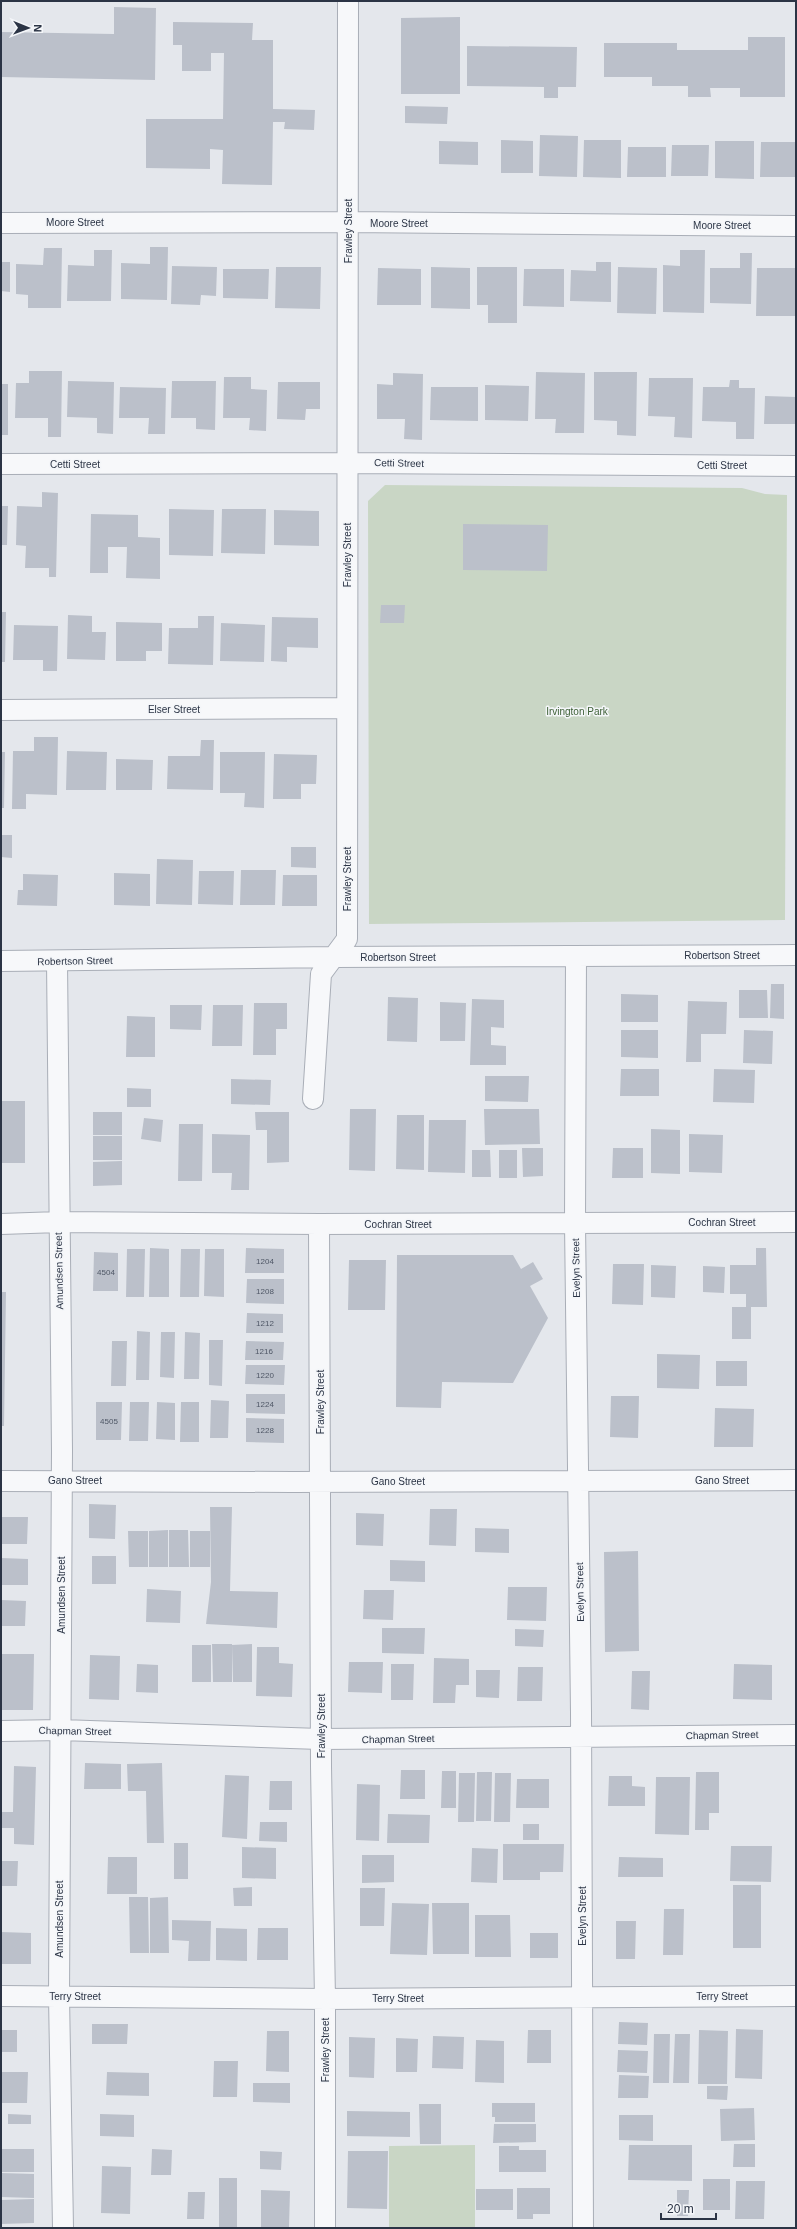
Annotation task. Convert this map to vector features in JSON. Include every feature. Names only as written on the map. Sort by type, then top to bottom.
[{"type":"street","name":"Frawley Street","points":[[313,1099],[321,974],[347,939],[348,1]]},
{"type":"street","name":"Moore Street","points":[[1,222],[348,222],[796,226]]},
{"type":"street","name":"Cetti Street","points":[[1,464],[348,463],[796,466]]},
{"type":"street","name":"Elser Street","points":[[1,710],[347,708]]},
{"type":"street","name":"Robertson Street","points":[[1,961],[334,957],[796,955]]},
{"type":"street","name":"Evelyn Street","points":[[576,956],[575,1223],[579,1480],[583,2228]]},
{"type":"street","name":"Amundsen Street","points":[[57,961],[62,1480],[59,1996],[63,2228]]},
{"type":"street","name":"Cochran Street","points":[[1,1224],[59,1222],[319,1224],[796,1222]]},
{"type":"street","name":"Frawley Street","points":[[319,1224],[321,1482],[320,1740],[325,1999],[325,2228]]},
{"type":"street","name":"Gano Street","points":[[1,1481],[321,1482],[796,1480]]},
{"type":"street","name":"Chapman Street","points":[[1,1731],[61,1730],[320,1740],[796,1734]]},
{"type":"street","name":"Terry Street","points":[[1,1996],[325,1999],[796,1996]]},
{"type":"green space","name":"Irvington Park","points":[[385,485],[742,488],[765,494],[787,495],[785,920],[369,924],[368,501]]},
{"type":"green space","points":[[475,2145],[475,2227],[389,2227],[389,2146]]},
{"type":"building","points":[[114,7],[156,8],[155,80],[1,77],[1,32],[114,34]]},
{"type":"building","points":[[460,17],[460,94],[401,94],[401,18]]},
{"type":"building","points":[[173,22],[253,23],[252,40],[273,40],[273,109],[315,110],[314,130],[284,129],[285,122],[273,122],[272,185],[222,184],[223,150],[210,149],[210,169],[146,168],[146,119],[223,119],[224,53],[211,53],[211,71],[182,71],[182,45],[173,45]]},
{"type":"building","points":[[748,37],[785,37],[785,97],[740,97],[740,88],[710,88],[711,97],[688,97],[688,86],[652,86],[652,77],[604,77],[604,43],[677,43],[677,50],[748,50]]},
{"type":"building","points":[[467,46],[577,47],[576,87],[558,87],[558,98],[544,98],[544,87],[467,86]]},
{"type":"building","points":[[405,106],[448,107],[447,124],[405,123]]},
{"type":"building","points":[[540,135],[578,136],[577,177],[539,176]]},
{"type":"building","points":[[501,140],[533,141],[533,173],[501,173]]},
{"type":"building","points":[[584,140],[621,140],[621,178],[583,177]]},
{"type":"building","points":[[439,141],[478,142],[478,165],[439,164]]},
{"type":"building","points":[[715,141],[754,141],[754,179],[715,178]]},
{"type":"building","points":[[761,142],[796,142],[796,177],[760,177]]},
{"type":"building","points":[[672,145],[709,145],[708,176],[671,176]]},
{"type":"building","points":[[628,147],[666,147],[666,177],[627,177]]},
{"type":"building","points":[[150,247],[168,247],[167,300],[121,299],[121,263],[150,264]]},
{"type":"building","points":[[44,248],[62,248],[61,308],[28,308],[28,295],[16,294],[16,264],[43,265]]},
{"type":"building","points":[[94,250],[112,250],[111,301],[67,301],[68,265],[94,266]]},
{"type":"building","points":[[680,250],[705,250],[704,313],[663,312],[663,265],[680,266]]},
{"type":"building","points":[[740,253],[752,253],[751,304],[710,303],[710,268],[740,268]]},
{"type":"building","points":[[1,262],[10,262],[10,292],[1,291]]},
{"type":"building","points":[[596,262],[611,262],[611,302],[570,301],[571,270],[596,271]]},
{"type":"building","points":[[172,266],[217,267],[216,296],[201,295],[200,305],[171,304]]},
{"type":"building","points":[[276,267],[321,267],[320,309],[275,308]]},
{"type":"building","points":[[431,267],[470,268],[470,309],[431,308]]},
{"type":"building","points":[[477,267],[517,267],[517,323],[488,323],[488,305],[477,305]]},
{"type":"building","points":[[618,267],[657,268],[656,314],[617,313]]},
{"type":"building","points":[[378,268],[421,269],[421,305],[377,305]]},
{"type":"building","points":[[757,268],[796,268],[796,316],[756,316]]},
{"type":"building","points":[[223,269],[269,269],[268,299],[223,298]]},
{"type":"building","points":[[524,269],[564,269],[564,307],[523,306]]},
{"type":"building","points":[[29,371],[62,371],[61,437],[48,437],[48,418],[15,418],[16,383],[29,383]]},
{"type":"building","points":[[536,372],[585,373],[584,433],[555,433],[556,419],[535,419]]},
{"type":"building","points":[[594,372],[637,372],[636,436],[617,435],[617,421],[594,420]]},
{"type":"building","points":[[393,373],[423,374],[422,440],[404,439],[405,419],[377,419],[377,384],[393,385]]},
{"type":"building","points":[[224,377],[251,377],[251,389],[267,390],[266,431],[249,430],[250,418],[223,418]]},
{"type":"building","points":[[649,378],[693,378],[692,438],[674,437],[675,417],[648,416]]},
{"type":"building","points":[[730,380],[739,380],[739,388],[755,388],[754,439],[736,439],[736,422],[702,421],[703,387],[729,387]]},
{"type":"building","points":[[68,381],[114,382],[113,434],[97,433],[97,418],[67,417]]},
{"type":"building","points":[[172,381],[216,381],[215,430],[196,429],[196,418],[171,418]]},
{"type":"building","points":[[278,382],[320,382],[320,409],[306,409],[305,420],[277,419]]},
{"type":"building","points":[[1,384],[8,384],[8,435],[1,435]]},
{"type":"building","points":[[485,385],[529,386],[528,421],[485,420]]},
{"type":"building","points":[[120,387],[166,388],[165,434],[148,434],[149,418],[119,418]]},
{"type":"building","points":[[431,387],[478,387],[478,421],[430,420]]},
{"type":"building","points":[[765,396],[796,397],[796,424],[764,424]]},
{"type":"building","points":[[42,492],[58,493],[56,577],[49,577],[49,568],[25,568],[26,546],[16,545],[17,506],[42,507]]},
{"type":"building","points":[[1,506],[8,506],[7,545],[1,545]]},
{"type":"building","points":[[169,509],[214,510],[213,556],[169,555]]},
{"type":"building","points":[[222,509],[266,509],[265,554],[221,553]]},
{"type":"building","points":[[274,510],[319,511],[319,546],[274,545]]},
{"type":"building","points":[[91,514],[138,515],[138,537],[160,538],[160,579],[126,578],[127,547],[108,547],[108,573],[90,573]]},
{"type":"building","points":[[463,524],[548,525],[547,571],[463,570]]},
{"type":"building","points":[[381,605],[405,605],[404,623],[380,623]]},
{"type":"building","points":[[1,612],[6,612],[5,662],[1,662]]},
{"type":"building","points":[[68,615],[92,616],[92,632],[106,632],[105,660],[67,659]]},
{"type":"building","points":[[198,616],[214,616],[213,665],[168,664],[169,628],[198,628]]},
{"type":"building","points":[[272,617],[318,618],[318,648],[287,647],[287,662],[271,661]]},
{"type":"building","points":[[116,622],[162,623],[162,651],[146,651],[146,661],[116,661]]},
{"type":"building","points":[[221,623],[265,625],[264,662],[220,661]]},
{"type":"building","points":[[14,625],[58,626],[57,671],[43,671],[43,660],[13,660]]},
{"type":"building","points":[[34,737],[58,737],[57,795],[26,794],[26,809],[12,809],[13,751],[34,751]]},
{"type":"building","points":[[201,740],[214,740],[213,790],[167,789],[168,756],[200,756]]},
{"type":"building","points":[[67,751],[107,752],[106,790],[66,790]]},
{"type":"building","points":[[1,752],[5,752],[4,808],[1,808]]},
{"type":"building","points":[[220,752],[265,752],[264,808],[244,807],[245,793],[220,793]]},
{"type":"building","points":[[274,754],[317,755],[316,784],[301,784],[301,799],[273,799]]},
{"type":"building","points":[[116,759],[153,760],[152,790],[116,790]]},
{"type":"building","points":[[1,835],[12,835],[12,858],[1,857]]},
{"type":"building","points":[[291,847],[316,847],[316,868],[291,867]]},
{"type":"building","points":[[157,859],[193,860],[192,905],[156,904]]},
{"type":"building","points":[[241,870],[276,870],[275,905],[240,905]]},
{"type":"building","points":[[199,871],[234,871],[233,905],[198,904]]},
{"type":"building","points":[[114,873],[150,874],[150,906],[114,905]]},
{"type":"building","points":[[23,874],[58,875],[57,906],[17,905],[18,890],[23,890]]},
{"type":"building","points":[[283,875],[317,875],[317,906],[282,906]]},
{"type":"building","points":[[771,984],[784,984],[784,1019],[770,1018]]},
{"type":"building","points":[[739,990],[767,990],[768,1018],[739,1018]]},
{"type":"building","points":[[621,994],[658,995],[658,1022],[621,1022]]},
{"type":"building","points":[[388,997],[418,998],[417,1042],[387,1041]]},
{"type":"building","points":[[472,999],[504,1000],[504,1028],[491,1027],[491,1045],[506,1046],[506,1065],[470,1065]]},
{"type":"building","points":[[688,1001],[727,1002],[726,1034],[701,1034],[701,1062],[686,1062]]},
{"type":"building","points":[[440,1002],[466,1003],[465,1041],[440,1041]]},
{"type":"building","points":[[254,1003],[287,1003],[287,1029],[276,1029],[276,1055],[253,1055]]},
{"type":"building","points":[[170,1005],[202,1005],[201,1030],[170,1029]]},
{"type":"building","points":[[213,1005],[243,1005],[242,1046],[212,1046]]},
{"type":"building","points":[[127,1016],[155,1017],[155,1057],[126,1057]]},
{"type":"building","points":[[621,1030],[658,1030],[658,1058],[621,1057]]},
{"type":"building","points":[[744,1030],[773,1031],[772,1064],[743,1063]]},
{"type":"building","points":[[621,1069],[659,1069],[659,1096],[620,1096]]},
{"type":"building","points":[[714,1069],[755,1070],[754,1103],[713,1102]]},
{"type":"building","points":[[485,1076],[529,1076],[528,1102],[485,1101]]},
{"type":"building","points":[[231,1079],[271,1080],[270,1105],[231,1104]]},
{"type":"building","points":[[127,1088],[151,1089],[151,1107],[127,1107]]},
{"type":"building","points":[[1,1101],[25,1101],[25,1163],[1,1163]]},
{"type":"building","points":[[350,1109],[376,1109],[375,1171],[349,1170]]},
{"type":"building","points":[[484,1109],[539,1109],[540,1144],[485,1145]]},
{"type":"building","points":[[93,1112],[122,1112],[122,1135],[93,1135]]},
{"type":"building","points":[[255,1112],[289,1112],[289,1162],[267,1163],[267,1130],[256,1130]]},
{"type":"building","points":[[397,1115],[424,1115],[424,1170],[396,1169]]},
{"type":"building","points":[[144,1118],[163,1120],[161,1142],[141,1139]]},
{"type":"building","points":[[429,1120],[466,1120],[465,1173],[428,1172]]},
{"type":"building","points":[[179,1124],[203,1124],[202,1181],[178,1181]]},
{"type":"building","points":[[651,1129],[680,1130],[680,1174],[651,1173]]},
{"type":"building","points":[[212,1134],[250,1135],[249,1190],[231,1190],[232,1173],[212,1173]]},
{"type":"building","points":[[689,1134],[723,1135],[722,1173],[689,1172]]},
{"type":"building","points":[[93,1136],[122,1136],[122,1160],[93,1160]]},
{"type":"building","points":[[522,1148],[543,1148],[543,1176],[523,1177]]},
{"type":"building","points":[[613,1148],[643,1148],[643,1178],[612,1178]]},
{"type":"building","points":[[472,1150],[490,1150],[491,1177],[472,1177]]},
{"type":"building","points":[[499,1150],[517,1150],[517,1178],[499,1178]]},
{"type":"building","points":[[122,1161],[122,1185],[93,1186],[93,1162]]},
{"type":"building","points":[[150,1248],[169,1249],[169,1297],[149,1297]]},
{"type":"building","points":[[246,1248],[284,1249],[284,1273],[245,1273]]},
{"type":"building","points":[[756,1248],[766,1248],[767,1307],[751,1307],[751,1339],[732,1339],[732,1307],[746,1307],[746,1294],[730,1294],[730,1265],[756,1265]]},
{"type":"building","points":[[127,1249],[145,1249],[144,1297],[126,1297]]},
{"type":"building","points":[[181,1249],[200,1249],[199,1297],[180,1297]]},
{"type":"building","points":[[205,1249],[224,1249],[224,1297],[204,1296]]},
{"type":"building","points":[[94,1252],[118,1253],[118,1291],[93,1291]]},
{"type":"building","points":[[397,1255],[513,1255],[521,1269],[533,1262],[543,1279],[530,1286],[548,1318],[513,1383],[442,1382],[441,1408],[396,1407]]},
{"type":"building","points":[[349,1260],[386,1260],[385,1310],[348,1310]]},
{"type":"building","points":[[613,1264],[644,1264],[643,1305],[612,1304]]},
{"type":"building","points":[[651,1265],[676,1266],[675,1298],[651,1297]]},
{"type":"building","points":[[703,1266],[725,1267],[724,1293],[703,1292]]},
{"type":"building","points":[[247,1279],[284,1279],[284,1304],[246,1303]]},
{"type":"building","points":[[1,1292],[6,1292],[4,1426],[1,1426]]},
{"type":"building","points":[[247,1313],[283,1314],[283,1333],[246,1333]]},
{"type":"building","points":[[137,1331],[150,1332],[149,1380],[136,1380]]},
{"type":"building","points":[[161,1332],[175,1332],[174,1378],[160,1377]]},
{"type":"building","points":[[185,1332],[200,1333],[199,1379],[184,1379]]},
{"type":"building","points":[[209,1340],[223,1340],[222,1386],[209,1385]]},
{"type":"building","points":[[112,1341],[127,1341],[126,1386],[111,1386]]},
{"type":"building","points":[[246,1341],[284,1342],[283,1360],[245,1360]]},
{"type":"building","points":[[657,1354],[700,1355],[699,1389],[657,1388]]},
{"type":"building","points":[[716,1361],[747,1361],[747,1386],[716,1386]]},
{"type":"building","points":[[246,1365],[285,1365],[284,1385],[245,1384]]},
{"type":"building","points":[[246,1394],[285,1394],[285,1414],[246,1413]]},
{"type":"building","points":[[611,1396],[639,1396],[638,1438],[610,1437]]},
{"type":"building","points":[[211,1400],[229,1401],[228,1438],[210,1438]]},
{"type":"building","points":[[96,1402],[122,1402],[121,1440],[96,1440]]},
{"type":"building","points":[[130,1402],[149,1402],[148,1441],[129,1441]]},
{"type":"building","points":[[157,1402],[175,1403],[175,1440],[156,1439]]},
{"type":"building","points":[[181,1402],[199,1402],[199,1442],[180,1442]]},
{"type":"building","points":[[715,1408],[754,1409],[753,1447],[714,1447]]},
{"type":"building","points":[[246,1418],[284,1419],[284,1443],[246,1442]]},
{"type":"building","points":[[89,1504],[116,1505],[115,1539],[89,1538]]},
{"type":"building","points":[[210,1507],[232,1507],[230,1591],[278,1592],[277,1628],[206,1624],[211,1582]]},
{"type":"building","points":[[430,1509],[457,1509],[456,1546],[429,1545]]},
{"type":"building","points":[[356,1513],[384,1514],[383,1546],[356,1545]]},
{"type":"building","points":[[1,1517],[28,1517],[27,1544],[1,1544]]},
{"type":"building","points":[[475,1528],[509,1529],[509,1553],[475,1552]]},
{"type":"building","points":[[168,1530],[168,1567],[149,1567],[149,1531]]},
{"type":"building","points":[[169,1530],[188,1530],[189,1567],[169,1567]]},
{"type":"building","points":[[128,1531],[148,1531],[148,1567],[129,1567]]},
{"type":"building","points":[[190,1531],[210,1531],[210,1567],[190,1567]]},
{"type":"building","points":[[638,1551],[639,1651],[605,1652],[604,1552]]},
{"type":"building","points":[[92,1556],[116,1556],[116,1584],[92,1584]]},
{"type":"building","points":[[1,1558],[28,1559],[28,1585],[1,1585]]},
{"type":"building","points":[[390,1560],[425,1561],[425,1582],[390,1581]]},
{"type":"building","points":[[508,1587],[547,1587],[546,1621],[507,1620]]},
{"type":"building","points":[[147,1589],[181,1591],[180,1623],[146,1622]]},
{"type":"building","points":[[364,1590],[394,1590],[393,1620],[363,1619]]},
{"type":"building","points":[[1,1600],[26,1601],[25,1626],[1,1626]]},
{"type":"building","points":[[382,1628],[425,1628],[424,1654],[382,1653]]},
{"type":"building","points":[[515,1629],[544,1630],[543,1647],[515,1646]]},
{"type":"building","points":[[212,1644],[232,1644],[232,1682],[213,1682]]},
{"type":"building","points":[[252,1644],[252,1682],[233,1682],[232,1645]]},
{"type":"building","points":[[192,1645],[211,1645],[211,1682],[192,1682]]},
{"type":"building","points":[[257,1647],[279,1647],[279,1663],[293,1664],[292,1697],[256,1696]]},
{"type":"building","points":[[2,1654],[34,1654],[33,1710],[1,1710]]},
{"type":"building","points":[[90,1655],[120,1656],[119,1700],[89,1699]]},
{"type":"building","points":[[434,1658],[469,1659],[469,1685],[456,1685],[455,1703],[433,1703]]},
{"type":"building","points":[[349,1662],[383,1662],[382,1693],[348,1692]]},
{"type":"building","points":[[137,1664],[158,1665],[158,1693],[136,1692]]},
{"type":"building","points":[[391,1664],[414,1664],[413,1700],[391,1700]]},
{"type":"building","points":[[734,1664],[772,1665],[772,1700],[733,1699]]},
{"type":"building","points":[[518,1667],[543,1667],[542,1701],[517,1701]]},
{"type":"building","points":[[476,1670],[500,1670],[499,1698],[476,1697]]},
{"type":"building","points":[[632,1671],[650,1671],[649,1710],[631,1709]]},
{"type":"building","points":[[85,1763],[121,1764],[121,1789],[84,1789]]},
{"type":"building","points":[[162,1763],[164,1843],[147,1843],[146,1791],[128,1791],[127,1764]]},
{"type":"building","points":[[14,1766],[36,1767],[34,1845],[14,1844],[14,1828],[2,1828],[2,1812],[13,1812]]},
{"type":"building","points":[[401,1770],[425,1770],[425,1799],[400,1799]]},
{"type":"building","points":[[442,1771],[456,1771],[456,1808],[441,1808]]},
{"type":"building","points":[[477,1772],[492,1772],[491,1821],[476,1821]]},
{"type":"building","points":[[696,1772],[719,1772],[719,1813],[709,1813],[709,1830],[695,1830]]},
{"type":"building","points":[[459,1773],[475,1773],[474,1822],[458,1822]]},
{"type":"building","points":[[495,1773],[511,1773],[510,1822],[494,1822]]},
{"type":"building","points":[[225,1775],[249,1776],[247,1839],[222,1837]]},
{"type":"building","points":[[609,1776],[632,1776],[632,1786],[645,1787],[645,1806],[608,1806]]},
{"type":"building","points":[[656,1777],[690,1777],[689,1835],[655,1834]]},
{"type":"building","points":[[517,1779],[549,1779],[549,1808],[516,1808]]},
{"type":"building","points":[[270,1781],[292,1781],[292,1810],[269,1810]]},
{"type":"building","points":[[357,1784],[380,1785],[379,1841],[356,1840]]},
{"type":"building","points":[[388,1814],[430,1815],[429,1843],[387,1843]]},
{"type":"building","points":[[260,1822],[287,1822],[287,1842],[259,1841]]},
{"type":"building","points":[[523,1824],[539,1824],[539,1840],[523,1840]]},
{"type":"building","points":[[174,1843],[188,1843],[188,1879],[174,1879]]},
{"type":"building","points":[[503,1844],[564,1844],[563,1872],[540,1872],[540,1880],[503,1880]]},
{"type":"building","points":[[731,1846],[772,1846],[771,1882],[730,1881]]},
{"type":"building","points":[[242,1847],[276,1848],[276,1879],[242,1878]]},
{"type":"building","points":[[472,1848],[498,1849],[497,1883],[471,1882]]},
{"type":"building","points":[[362,1855],[394,1855],[394,1882],[362,1883]]},
{"type":"building","points":[[108,1857],[137,1857],[137,1894],[107,1894]]},
{"type":"building","points":[[619,1857],[663,1858],[663,1877],[618,1877]]},
{"type":"building","points":[[1,1861],[18,1861],[17,1886],[1,1886]]},
{"type":"building","points":[[733,1885],[761,1885],[761,1948],[733,1948]]},
{"type":"building","points":[[252,1887],[252,1906],[234,1906],[233,1888]]},
{"type":"building","points":[[360,1888],[385,1888],[384,1926],[360,1926]]},
{"type":"building","points":[[129,1897],[148,1897],[149,1953],[130,1953]]},
{"type":"building","points":[[168,1897],[169,1953],[150,1953],[150,1898]]},
{"type":"building","points":[[392,1903],[429,1904],[427,1955],[390,1954]]},
{"type":"building","points":[[432,1903],[469,1903],[469,1954],[433,1954]]},
{"type":"building","points":[[664,1909],[684,1909],[683,1955],[663,1955]]},
{"type":"building","points":[[475,1915],[510,1915],[511,1957],[475,1957]]},
{"type":"building","points":[[172,1920],[211,1921],[210,1961],[188,1961],[189,1941],[172,1940]]},
{"type":"building","points":[[616,1921],[636,1921],[635,1959],[616,1959]]},
{"type":"building","points":[[216,1928],[247,1929],[247,1961],[216,1960]]},
{"type":"building","points":[[258,1928],[288,1928],[288,1960],[257,1960]]},
{"type":"building","points":[[1,1932],[31,1933],[31,1964],[1,1964]]},
{"type":"building","points":[[530,1933],[558,1933],[558,1958],[530,1958]]},
{"type":"building","points":[[619,2022],[648,2023],[647,2045],[618,2044]]},
{"type":"building","points":[[92,2024],[128,2024],[127,2044],[92,2044]]},
{"type":"building","points":[[736,2029],[763,2030],[762,2079],[735,2078]]},
{"type":"building","points":[[1,2030],[17,2030],[17,2052],[1,2052]]},
{"type":"building","points":[[528,2030],[551,2030],[551,2063],[527,2063]]},
{"type":"building","points":[[699,2030],[728,2031],[727,2084],[698,2084]]},
{"type":"building","points":[[267,2031],[289,2031],[289,2072],[266,2071]]},
{"type":"building","points":[[654,2034],[670,2034],[669,2083],[653,2083]]},
{"type":"building","points":[[675,2034],[690,2034],[689,2083],[673,2083]]},
{"type":"building","points":[[433,2036],[464,2037],[463,2069],[432,2068]]},
{"type":"building","points":[[349,2037],[375,2038],[374,2078],[349,2077]]},
{"type":"building","points":[[396,2038],[418,2039],[417,2072],[396,2072]]},
{"type":"building","points":[[476,2040],[504,2041],[504,2083],[475,2082]]},
{"type":"building","points":[[618,2050],[648,2051],[647,2073],[617,2072]]},
{"type":"building","points":[[214,2061],[238,2061],[237,2097],[213,2097]]},
{"type":"building","points":[[1,2072],[28,2072],[27,2103],[1,2103]]},
{"type":"building","points":[[107,2072],[149,2073],[149,2096],[106,2095]]},
{"type":"building","points":[[619,2075],[649,2076],[648,2098],[618,2098]]},
{"type":"building","points":[[253,2083],[290,2083],[290,2103],[253,2102]]},
{"type":"building","points":[[707,2086],[728,2086],[727,2100],[707,2099]]},
{"type":"building","points":[[492,2103],[535,2103],[535,2122],[495,2122],[495,2117],[492,2117]]},
{"type":"building","points":[[419,2104],[441,2104],[441,2144],[420,2144]]},
{"type":"building","points":[[754,2108],[755,2140],[721,2141],[720,2109]]},
{"type":"building","points":[[347,2111],[410,2112],[410,2137],[347,2136]]},
{"type":"building","points":[[8,2114],[31,2115],[31,2124],[8,2124]]},
{"type":"building","points":[[100,2114],[134,2115],[134,2137],[100,2136]]},
{"type":"building","points":[[619,2115],[653,2115],[653,2141],[619,2140]]},
{"type":"building","points":[[494,2124],[536,2124],[536,2142],[493,2143]]},
{"type":"building","points":[[734,2144],[755,2144],[755,2167],[733,2167]]},
{"type":"building","points":[[629,2145],[692,2145],[692,2181],[628,2180]]},
{"type":"building","points":[[499,2146],[519,2146],[519,2150],[546,2150],[546,2172],[499,2172]]},
{"type":"building","points":[[1,2149],[34,2149],[34,2172],[1,2172]]},
{"type":"building","points":[[152,2149],[172,2150],[171,2175],[151,2175]]},
{"type":"building","points":[[260,2151],[282,2152],[281,2170],[260,2169]]},
{"type":"building","points":[[348,2151],[388,2151],[387,2209],[347,2208]]},
{"type":"building","points":[[102,2166],[131,2167],[130,2214],[101,2213]]},
{"type":"building","points":[[1,2173],[34,2174],[34,2198],[1,2197]]},
{"type":"building","points":[[219,2178],[237,2178],[237,2228],[219,2228]]},
{"type":"building","points":[[703,2179],[730,2179],[730,2210],[703,2210]]},
{"type":"building","points":[[736,2181],[765,2181],[764,2219],[735,2219]]},
{"type":"building","points":[[517,2188],[550,2188],[550,2214],[533,2214],[533,2219],[517,2219]]},
{"type":"building","points":[[476,2189],[513,2189],[513,2210],[476,2210]]},
{"type":"building","points":[[261,2190],[290,2191],[289,2227],[261,2227]]},
{"type":"building","points":[[677,2190],[689,2190],[688,2216],[677,2216]]},
{"type":"building","points":[[188,2192],[205,2192],[204,2219],[187,2219]]},
{"type":"building","points":[[34,2199],[34,2223],[1,2224],[1,2200]]}]
